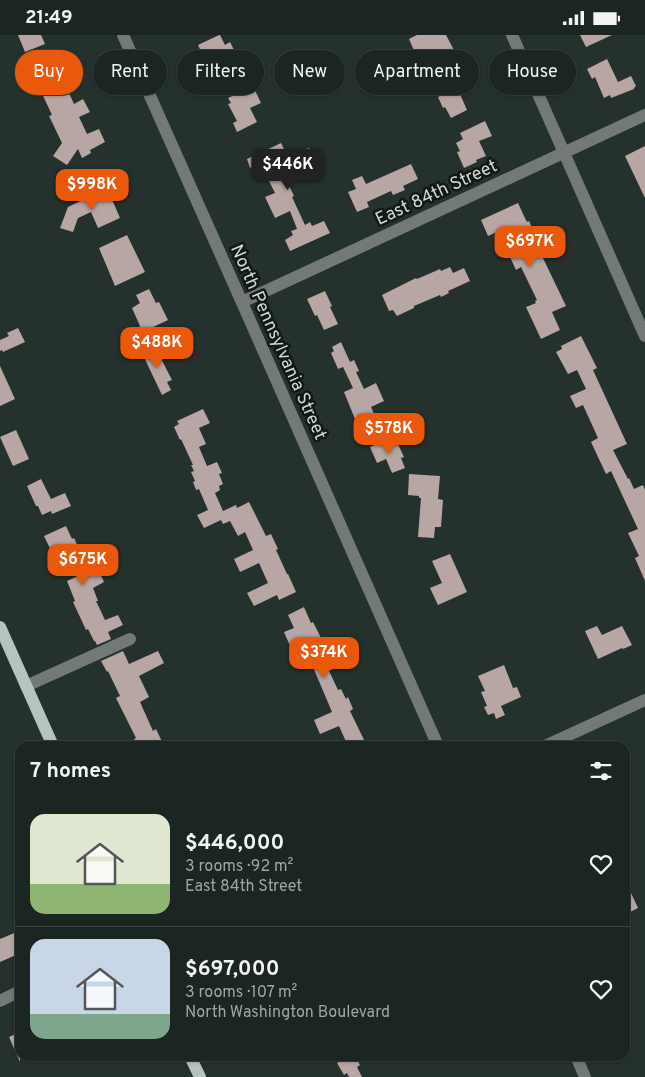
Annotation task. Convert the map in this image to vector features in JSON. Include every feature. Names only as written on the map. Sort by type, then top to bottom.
[{"type":"main road","points":[[0,627],[51,741]]},
{"type":"main road","points":[[192,1061],[200,1077]]},
{"type":"street","name":"North Pennsylvania Street","points":[[123,35],[436,741]]},
{"type":"street","points":[[512,35],[645,335]]},
{"type":"street","name":"East 84th Street","points":[[242,302],[645,115]]},
{"type":"street","points":[[26,686],[130,639]]},
{"type":"street","points":[[556,741],[645,700]]},
{"type":"street","points":[[0,1001],[15,994]]},
{"type":"street","points":[[578,1061],[585,1077]]},
{"type":"building","points":[[18,35],[41,35],[45,44],[30,50],[24,50]]},
{"type":"building","points":[[220,35],[225,45],[230,42],[234,50],[200,50],[198,45]]},
{"type":"building","points":[[417,35],[446,35],[454,50],[414,50],[409,39]]},
{"type":"building","points":[[580,35],[612,35],[586,47]]},
{"type":"building","points":[[607,59],[618,82],[631,76],[636,86],[634,89],[611,98],[610,95],[604,98],[595,77],[592,79],[587,69]]},
{"type":"building","points":[[43,95],[70,95],[74,104],[83,99],[90,112],[79,117],[87,134],[99,129],[105,142],[90,150],[91,153],[82,158],[78,149],[67,165],[53,156],[62,143],[49,116],[52,115]]},
{"type":"building","points":[[234,95],[257,95],[261,103],[250,108],[257,122],[237,132],[233,123],[237,121],[228,104],[231,103],[228,98]]},
{"type":"building","points":[[460,95],[467,110],[451,118],[445,107],[443,108],[438,97]]},
{"type":"building","points":[[485,121],[492,136],[479,141],[486,156],[464,168],[457,152],[460,151],[456,143],[463,139],[460,133]]},
{"type":"building","points":[[281,143],[285,151],[289,149],[292,156],[309,148],[315,160],[284,175],[305,225],[310,222],[312,226],[324,221],[330,233],[290,251],[285,240],[293,235],[291,231],[297,229],[290,211],[275,218],[265,197],[275,193],[260,163],[250,168],[247,159]]},
{"type":"building","points":[[645,146],[645,198],[625,156]]},
{"type":"building","points":[[411,164],[418,179],[403,186],[405,190],[393,195],[391,191],[367,202],[369,207],[357,212],[348,192],[356,189],[352,180],[362,176],[366,184]]},
{"type":"building","points":[[107,188],[120,218],[98,228],[91,212],[78,218],[73,232],[60,228],[68,207]]},
{"type":"building","points":[[518,203],[527,222],[529,221],[533,230],[530,231],[566,306],[552,312],[560,330],[541,339],[526,307],[536,303],[535,301],[537,300],[521,267],[516,270],[510,257],[520,252],[508,227],[488,236],[481,220]]},
{"type":"building","points":[[127,235],[145,272],[115,286],[99,248]]},
{"type":"building","points":[[450,267],[453,273],[464,268],[470,281],[448,291],[449,293],[441,297],[440,295],[414,306],[414,308],[397,316],[393,310],[389,311],[382,295],[416,278]]},
{"type":"building","points":[[149,289],[156,303],[159,302],[168,320],[132,337],[140,326],[132,308],[140,303],[136,295]]},
{"type":"building","points":[[325,291],[338,324],[324,330],[307,299]]},
{"type":"building","points":[[18,328],[25,342],[3,352],[2,350],[0,351],[0,340],[9,336],[7,333]]},
{"type":"building","points":[[581,336],[597,368],[593,370],[627,444],[613,450],[634,489],[643,485],[645,490],[645,581],[635,558],[639,556],[628,533],[638,529],[611,471],[606,474],[591,442],[598,438],[583,405],[576,408],[570,396],[586,389],[577,370],[568,374],[556,352],[562,349],[561,346]]},
{"type":"building","points":[[341,342],[350,362],[354,360],[359,371],[356,372],[364,389],[376,383],[384,401],[371,407],[377,421],[359,429],[344,392],[353,388],[343,367],[338,369],[331,353],[334,351],[332,347]]},
{"type":"building","points":[[154,345],[172,380],[167,382],[171,390],[162,395],[141,351]]},
{"type":"building","points":[[0,366],[15,399],[0,406]]},
{"type":"building","points":[[203,409],[210,423],[199,428],[206,444],[199,447],[207,466],[217,462],[222,473],[219,474],[223,484],[219,486],[220,490],[215,493],[223,511],[236,505],[237,508],[249,502],[266,536],[271,534],[278,549],[276,550],[296,592],[279,600],[277,595],[254,606],[247,593],[268,583],[259,563],[240,572],[234,559],[253,550],[245,532],[238,536],[230,521],[223,524],[221,520],[204,528],[197,515],[208,510],[199,489],[196,490],[191,472],[194,471],[191,465],[193,465],[174,427],[179,424],[177,421]]},
{"type":"building","points":[[16,430],[29,459],[13,466],[0,437]]},
{"type":"building","points":[[387,439],[389,443],[396,440],[404,457],[401,458],[405,468],[392,473],[386,459],[377,463],[370,447]]},
{"type":"building","points":[[409,474],[440,476],[438,499],[443,500],[441,527],[435,527],[434,538],[418,537],[421,498],[408,495]]},
{"type":"building","points":[[41,479],[51,499],[65,493],[71,506],[52,514],[51,511],[42,515],[27,486]]},
{"type":"building","points":[[66,526],[72,539],[74,538],[90,573],[98,569],[104,582],[93,588],[98,601],[96,601],[105,620],[118,615],[123,625],[108,632],[111,639],[97,645],[88,629],[86,630],[73,602],[75,601],[67,581],[78,576],[69,558],[57,563],[44,536]]},
{"type":"building","points":[[450,554],[467,592],[438,605],[430,588],[442,583],[432,561]]},
{"type":"building","points":[[304,607],[323,642],[321,643],[333,669],[329,671],[338,690],[341,689],[346,699],[348,697],[353,709],[350,711],[365,741],[346,741],[339,726],[320,734],[314,720],[332,712],[313,667],[310,668],[299,644],[291,648],[284,632],[294,628],[288,615]]},
{"type":"building","points":[[597,626],[602,635],[622,626],[632,645],[598,659],[585,631]]},
{"type":"building","points":[[123,651],[129,664],[158,651],[164,663],[139,676],[149,697],[140,702],[153,731],[156,729],[162,741],[135,741],[134,739],[136,738],[116,698],[120,696],[101,661]]},
{"type":"building","points":[[504,665],[513,688],[517,687],[521,697],[501,706],[505,715],[496,719],[494,713],[488,715],[484,707],[487,706],[481,692],[485,691],[478,676]]},
{"type":"building","points":[[630,891],[638,908],[630,912]]},
{"type":"building","points":[[15,933],[15,955],[0,962],[0,939]]},
{"type":"building","points":[[15,1034],[15,1051],[9,1037]]},
{"type":"building","points":[[340,1061],[358,1061],[360,1065],[357,1067],[362,1077],[349,1077],[347,1073],[344,1075],[337,1063]]}]
